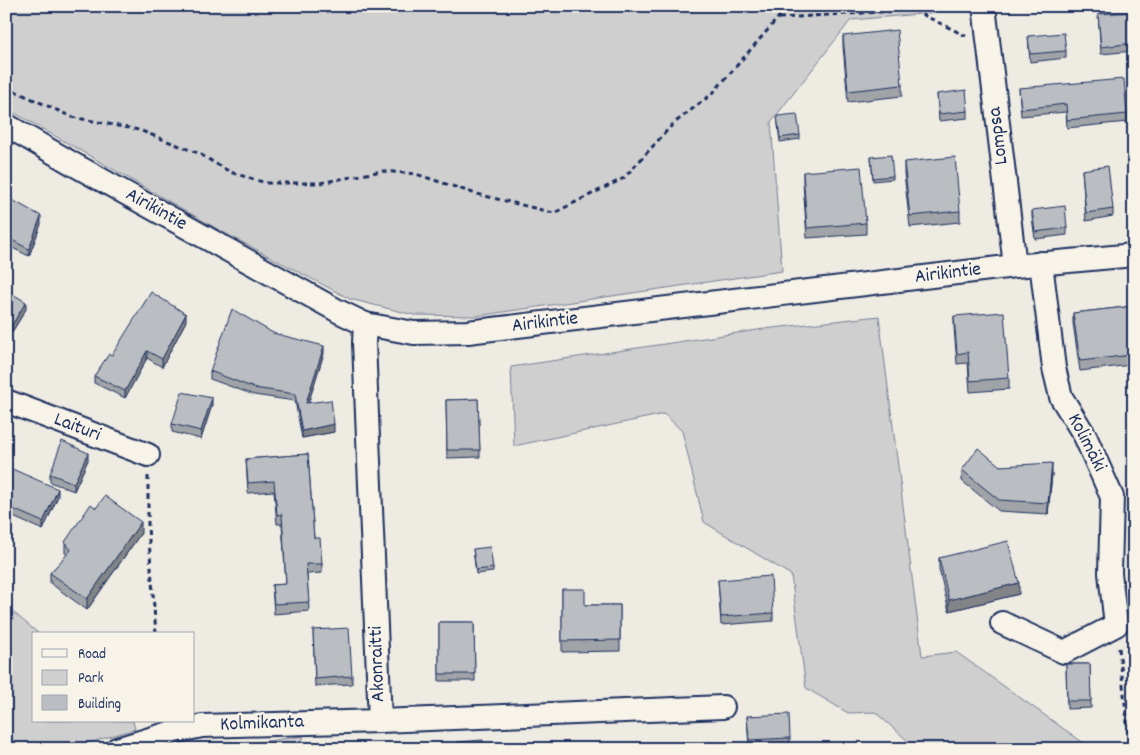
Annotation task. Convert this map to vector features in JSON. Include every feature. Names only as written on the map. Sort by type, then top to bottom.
[{"type":"street","name":"Lompsa","points":[[984,6],[1015,266]]},
{"type":"street","name":"Airikintie","points":[[6,125],[73,164],[365,324],[414,333],[468,332],[1015,266],[1134,255]]},
{"type":"street","name":"Kolimäki","points":[[1041,263],[1054,368],[1061,397],[1085,436],[1112,497],[1110,573],[1116,625]]},
{"type":"street","name":"Akonraitti","points":[[365,324],[364,343],[380,720],[723,707]]},
{"type":"street","name":"Laituri","points":[[6,401],[148,455]]},
{"type":"street","points":[[1002,623],[1064,652],[1116,625]]},
{"type":"street","name":"Kolmikanta","points":[[117,749],[174,732],[202,726],[380,720]]},
{"type":"path","points":[[6,87],[72,117],[139,130],[198,153],[230,172],[266,183],[320,183],[382,171],[416,174],[473,193],[554,213],[624,178],[673,124],[713,93],[778,18],[786,6]]},
{"type":"path","points":[[778,18],[913,10],[989,48]]},
{"type":"path","points":[[148,455],[148,527],[156,632]]},
{"type":"path","points":[[1116,625],[1130,749]]},
{"type":"green space","points":[[6,6],[940,6],[932,13],[851,20],[771,122],[782,271],[476,316],[414,315],[350,299],[221,231],[6,108]]},
{"type":"green space","points":[[879,316],[922,656],[956,652],[1092,749],[917,749],[875,712],[848,713],[806,688],[791,575],[704,522],[682,431],[664,414],[514,446],[511,367],[764,329]]},
{"type":"green space","points":[[6,606],[37,632],[32,632],[32,722],[133,722],[135,729],[68,749],[6,749]]},
{"type":"green space","points":[[303,736],[303,749],[210,749]]},
{"type":"building","points":[[1134,12],[1134,43],[1101,47],[1098,14]]},
{"type":"building","points":[[897,30],[902,85],[848,91],[843,36]]},
{"type":"building","points":[[1064,33],[1066,51],[1030,54],[1028,36]]},
{"type":"building","points":[[1124,79],[1127,114],[1067,120],[1066,104],[1021,109],[1019,88]]},
{"type":"building","points":[[966,90],[968,111],[939,114],[937,94]]},
{"type":"building","points":[[797,114],[800,135],[780,138],[777,116]]},
{"type":"building","points":[[891,155],[893,176],[873,178],[871,157]]},
{"type":"building","points":[[955,157],[960,211],[910,216],[904,162]]},
{"type":"building","points":[[1108,166],[1113,209],[1086,213],[1082,170]]},
{"type":"building","points":[[861,167],[866,223],[807,228],[803,172]]},
{"type":"building","points":[[7,197],[41,216],[29,249],[6,237]]},
{"type":"building","points":[[1065,206],[1067,228],[1035,232],[1032,210]]},
{"type":"building","points":[[6,290],[26,302],[12,325],[6,321]]},
{"type":"building","points":[[151,292],[186,314],[162,359],[147,351],[125,391],[94,376],[109,354],[112,355]]},
{"type":"building","points":[[1134,306],[1134,356],[1080,361],[1073,313]]},
{"type":"building","points":[[232,309],[273,333],[324,346],[306,403],[331,400],[334,424],[302,431],[295,394],[254,388],[210,371]]},
{"type":"building","points":[[1004,312],[1009,378],[970,381],[968,352],[957,354],[954,316]]},
{"type":"building","points":[[182,392],[212,398],[201,431],[172,424]]},
{"type":"building","points":[[478,399],[480,450],[447,450],[446,400]]},
{"type":"building","points":[[62,441],[88,453],[74,483],[50,474]]},
{"type":"building","points":[[978,448],[1000,466],[1052,463],[1048,503],[999,500],[962,470]]},
{"type":"building","points":[[308,454],[314,538],[320,538],[322,564],[306,564],[309,602],[274,604],[272,585],[286,584],[282,514],[277,515],[274,481],[248,483],[246,459]]},
{"type":"building","points":[[10,468],[58,489],[43,522],[6,506],[6,478]]},
{"type":"building","points":[[105,496],[141,522],[87,599],[50,573],[71,550],[65,542],[91,504],[96,508]]},
{"type":"building","points":[[1008,541],[1019,583],[949,600],[939,558]]},
{"type":"building","points":[[490,547],[493,568],[476,570],[473,549]]},
{"type":"building","points":[[771,576],[773,613],[721,617],[718,580]]},
{"type":"building","points":[[562,589],[585,589],[585,605],[620,605],[620,640],[562,641]]},
{"type":"building","points":[[439,622],[474,622],[475,674],[439,674]]},
{"type":"building","points":[[349,628],[352,676],[315,679],[313,630]]},
{"type":"building","points":[[1066,664],[1090,664],[1091,701],[1067,701]]},
{"type":"building","points":[[789,714],[790,738],[749,740],[747,716]]},
{"type":"building","points":[[483,740],[484,749],[459,749],[458,742]]}]
